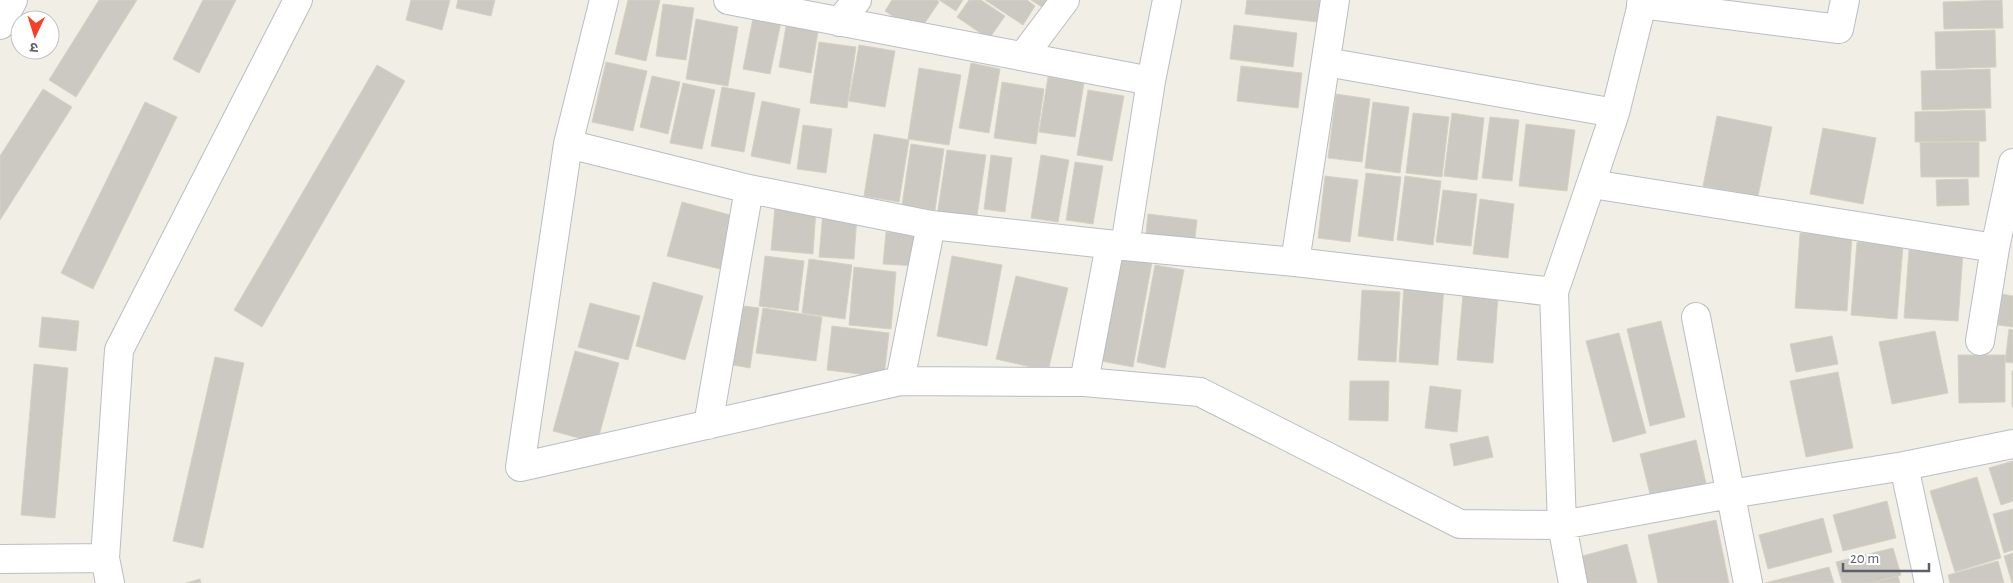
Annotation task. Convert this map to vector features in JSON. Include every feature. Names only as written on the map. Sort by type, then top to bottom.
[{"type":"street","points":[[0,24],[13,0]]},
{"type":"street","points":[[0,560],[107,571],[119,350],[298,0]]},
{"type":"street","points":[[604,0],[568,144],[520,467],[900,381],[1084,382],[1200,392],[1460,524],[1562,524],[1904,466],[2013,444]]},
{"type":"street","points":[[728,0],[1151,81]]},
{"type":"street","points":[[839,22],[857,0]]},
{"type":"street","points":[[1023,56],[1065,0]]},
{"type":"street","points":[[1084,382],[1118,246],[1167,0]]},
{"type":"street","points":[[1295,262],[1335,0]]},
{"type":"street","points":[[1573,583],[1562,524],[1554,292],[1615,113],[1642,2],[1840,29],[1845,0]]},
{"type":"street","points":[[1326,62],[1615,113]]},
{"type":"street","points":[[568,144],[749,189],[931,225],[1118,246],[1295,262],[1554,292]]},
{"type":"street","points":[[1980,341],[1995,248],[2013,163]]},
{"type":"street","points":[[1592,184],[1995,248]]},
{"type":"street","points":[[708,425],[749,189]]},
{"type":"street","points":[[900,381],[931,225]]},
{"type":"street","points":[[1696,318],[1748,583]]},
{"type":"street","points":[[1904,466],[1928,583]]},
{"type":"building","points":[[99,0],[137,0],[76,97],[49,80]]},
{"type":"building","points":[[203,0],[236,0],[199,73],[173,59]]},
{"type":"building","points":[[411,0],[450,0],[442,30],[406,20]]},
{"type":"building","points":[[458,0],[495,0],[491,16],[456,8]]},
{"type":"building","points":[[628,0],[660,0],[646,61],[615,54]]},
{"type":"building","points":[[892,0],[937,0],[939,2],[918,33],[885,11]]},
{"type":"building","points":[[939,0],[963,0],[956,11]]},
{"type":"building","points":[[969,0],[981,0],[1005,16],[989,39],[957,17]]},
{"type":"building","points":[[985,0],[1027,0],[1035,6],[1023,25]]},
{"type":"building","points":[[1031,0],[1047,0],[1042,7]]},
{"type":"building","points":[[1247,0],[1320,0],[1317,22],[1245,14]]},
{"type":"building","points":[[2002,0],[2003,28],[1944,29],[1943,2]]},
{"type":"building","points":[[663,4],[694,8],[686,60],[656,56]]},
{"type":"building","points":[[755,8],[783,13],[770,74],[743,69]]},
{"type":"building","points":[[788,15],[820,20],[811,73],[779,67]]},
{"type":"building","points":[[696,19],[738,27],[728,86],[686,79]]},
{"type":"building","points":[[1234,25],[1297,33],[1293,67],[1230,59]]},
{"type":"building","points":[[1995,30],[1996,67],[1936,69],[1935,32]]},
{"type":"building","points":[[819,42],[856,47],[847,108],[810,103]]},
{"type":"building","points":[[859,45],[895,51],[885,107],[849,101]]},
{"type":"building","points":[[606,62],[647,71],[633,131],[592,122]]},
{"type":"building","points":[[971,63],[1000,69],[989,133],[959,128]]},
{"type":"building","points":[[377,65],[405,81],[262,327],[234,310]]},
{"type":"building","points":[[1241,66],[1302,73],[1298,108],[1237,101]]},
{"type":"building","points":[[919,68],[961,75],[949,145],[908,139]]},
{"type":"building","points":[[1990,69],[1991,108],[1922,110],[1921,71]]},
{"type":"building","points":[[652,76],[680,82],[668,134],[640,127]]},
{"type":"building","points":[[1048,77],[1084,83],[1075,137],[1039,132]]},
{"type":"building","points":[[1002,82],[1044,89],[1036,144],[994,138]]},
{"type":"building","points":[[683,83],[715,90],[702,149],[670,143]]},
{"type":"building","points":[[722,87],[755,93],[744,152],[711,146]]},
{"type":"building","points":[[43,89],[72,107],[0,220],[0,156]]},
{"type":"building","points":[[1088,90],[1124,96],[1112,161],[1077,155]]},
{"type":"building","points":[[1336,94],[1370,99],[1362,162],[1328,158]]},
{"type":"building","points":[[762,101],[800,109],[790,164],[751,156]]},
{"type":"building","points":[[145,102],[177,117],[93,289],[61,273]]},
{"type":"building","points":[[1373,102],[1409,107],[1400,173],[1365,168]]},
{"type":"building","points":[[1985,110],[1986,141],[1915,142],[1915,112]]},
{"type":"building","points":[[1413,113],[1449,117],[1442,177],[1406,173]]},
{"type":"building","points":[[1452,113],[1484,118],[1477,180],[1444,176]]},
{"type":"building","points":[[1717,116],[1772,127],[1758,196],[1703,186]]},
{"type":"building","points":[[1490,117],[1519,120],[1512,181],[1482,178]]},
{"type":"building","points":[[1526,124],[1575,130],[1567,191],[1519,186]]},
{"type":"building","points":[[803,125],[832,129],[826,173],[797,169]]},
{"type":"building","points":[[1823,128],[1876,138],[1863,204],[1810,194]]},
{"type":"building","points":[[874,134],[909,140],[899,202],[864,196]]},
{"type":"building","points":[[1920,142],[1979,142],[1979,177],[1921,177]]},
{"type":"building","points":[[911,144],[944,149],[935,210],[902,205]]},
{"type":"building","points":[[947,150],[986,155],[976,222],[937,216]]},
{"type":"building","points":[[991,155],[1012,158],[1005,212],[984,209]]},
{"type":"building","points":[[1041,155],[1069,160],[1058,222],[1031,218]]},
{"type":"building","points":[[1075,162],[1103,166],[1093,224],[1066,220]]},
{"type":"building","points":[[1366,173],[1401,177],[1393,241],[1358,236]]},
{"type":"building","points":[[1325,176],[1358,180],[1350,242],[1318,238]]},
{"type":"building","points":[[1405,176],[1441,181],[1433,245],[1397,240]]},
{"type":"building","points":[[1968,179],[1969,205],[1937,206],[1936,180]]},
{"type":"building","points":[[1443,190],[1477,194],[1471,246],[1436,242]]},
{"type":"building","points":[[1480,199],[1514,204],[1508,258],[1473,254]]},
{"type":"building","points":[[682,202],[734,216],[720,269],[667,256]]},
{"type":"building","points":[[775,207],[816,209],[813,254],[771,250]]},
{"type":"building","points":[[823,212],[857,215],[854,259],[819,257]]},
{"type":"building","points":[[1148,214],[1197,220],[1194,247],[1145,242]]},
{"type":"building","points":[[886,232],[920,234],[918,266],[883,264]]},
{"type":"building","points":[[1800,233],[1852,236],[1847,311],[1795,308]]},
{"type":"building","points":[[1857,242],[1903,246],[1897,319],[1851,315]]},
{"type":"building","points":[[1909,250],[1963,254],[1958,321],[1904,318]]},
{"type":"building","points":[[765,256],[804,261],[798,311],[759,306]]},
{"type":"building","points":[[952,256],[1002,265],[987,346],[937,336]]},
{"type":"building","points":[[1120,256],[1152,262],[1133,367],[1101,361]]},
{"type":"building","points":[[809,259],[852,265],[845,319],[802,313]]},
{"type":"building","points":[[1155,265],[1184,270],[1165,368],[1137,362]]},
{"type":"building","points":[[854,267],[896,272],[891,329],[849,325]]},
{"type":"building","points":[[1016,276],[1068,288],[1048,371],[996,359]]},
{"type":"building","points":[[653,282],[703,296],[685,360],[636,346]]},
{"type":"building","points":[[1404,285],[1444,287],[1438,365],[1399,362]]},
{"type":"building","points":[[1362,290],[1400,292],[1396,362],[1358,360]]},
{"type":"building","points":[[1463,294],[1498,297],[1493,363],[1457,360]]},
{"type":"building","points":[[2002,294],[2013,296],[2013,327],[1998,325]]},
{"type":"building","points":[[590,303],[640,316],[628,360],[578,347]]},
{"type":"building","points":[[736,305],[759,308],[750,368],[727,364]]},
{"type":"building","points":[[763,308],[822,317],[816,361],[756,353]]},
{"type":"building","points":[[42,317],[79,321],[76,351],[39,347]]},
{"type":"building","points":[[1661,321],[1685,417],[1650,426],[1627,329]]},
{"type":"building","points":[[832,326],[889,333],[884,377],[827,370]]},
{"type":"building","points":[[2009,329],[2013,330],[2013,363],[2005,362]]},
{"type":"building","points":[[1935,331],[1948,393],[1892,404],[1879,342]]},
{"type":"building","points":[[1619,333],[1646,433],[1613,442],[1586,341]]},
{"type":"building","points":[[1832,336],[1838,364],[1796,372],[1790,344]]},
{"type":"building","points":[[575,351],[619,363],[597,443],[553,431]]},
{"type":"building","points":[[1958,355],[2005,355],[2005,402],[1959,403]]},
{"type":"building","points":[[215,357],[244,363],[203,548],[173,541]]},
{"type":"building","points":[[34,364],[68,368],[55,518],[21,515]]},
{"type":"building","points":[[2013,371],[2013,407],[2012,407]]},
{"type":"building","points":[[1838,372],[1853,448],[1806,457],[1790,381]]},
{"type":"building","points":[[1350,381],[1389,381],[1388,421],[1349,420]]},
{"type":"building","points":[[1430,386],[1461,390],[1457,432],[1425,428]]},
{"type":"building","points":[[1488,436],[1493,457],[1454,466],[1450,444]]},
{"type":"building","points":[[1696,440],[1706,483],[1651,498],[1640,454]]},
{"type":"building","points":[[2013,461],[2013,501],[2001,505],[1989,468]]},
{"type":"building","points":[[1977,477],[2001,558],[1955,572],[1930,491]]},
{"type":"building","points":[[1887,501],[1896,538],[1843,551],[1833,515]]},
{"type":"building","points":[[2013,509],[2013,550],[2004,553],[1993,514]]},
{"type":"building","points":[[1823,518],[1832,552],[1768,569],[1759,535]]},
{"type":"building","points":[[1716,520],[1729,583],[1658,583],[1648,535]]},
{"type":"building","points":[[1627,544],[1637,583],[1581,583],[1575,558]]},
{"type":"building","points":[[1893,548],[1901,575],[1872,583],[1842,583],[1836,562]]},
{"type":"building","points":[[2013,553],[2013,583],[2012,583],[2004,556]]},
{"type":"building","points":[[1998,561],[2004,583],[1950,583],[1948,575]]},
{"type":"building","points":[[1829,567],[1834,583],[1765,583]]},
{"type":"building","points":[[1898,576],[1900,583],[1871,583]]},
{"type":"building","points":[[200,579],[201,583],[186,583]]}]
